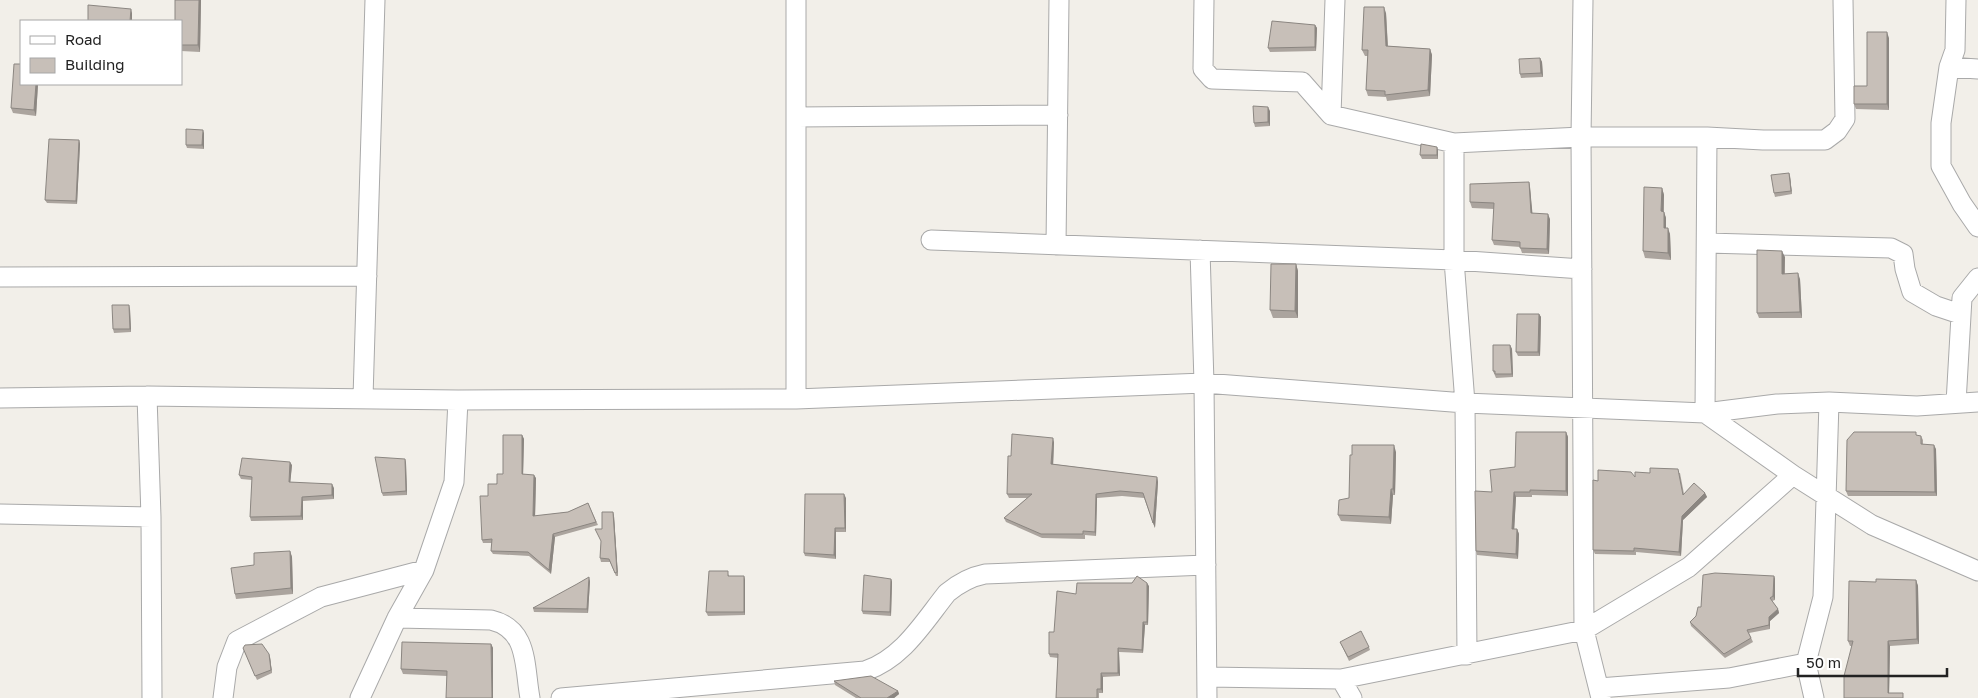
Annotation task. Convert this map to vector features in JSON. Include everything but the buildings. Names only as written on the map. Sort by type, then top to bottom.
[{"type":"street","points":[[363,398],[375,0]]},
{"type":"street","points":[[796,0],[796,399]]},
{"type":"street","points":[[1056,245],[1059,0]]},
{"type":"street","points":[[1204,0],[1203,69],[1212,78],[1302,82],[1331,115],[1454,144],[1581,137],[1707,137],[1763,140],[1825,140],[1837,131],[1844,119],[1843,0]]},
{"type":"street","points":[[1331,115],[1335,0]]},
{"type":"street","points":[[1583,0],[1581,137],[1584,630],[1600,693],[1729,678],[1806,663]]},
{"type":"street","points":[[1956,0],[1955,50],[1949,67],[1941,122],[1941,166],[1962,204],[1978,226]]},
{"type":"street","points":[[1949,67],[1978,69]]},
{"type":"street","points":[[796,117],[1058,115]]},
{"type":"street","points":[[1705,412],[1707,137]]},
{"type":"street","points":[[1454,144],[1454,260],[1465,402],[1467,655]]},
{"type":"street","points":[[931,240],[1454,260],[1582,269]]},
{"type":"street","points":[[1707,243],[1890,248],[1903,254],[1905,269],[1912,292],[1936,306],[1960,314]]},
{"type":"street","points":[[1200,250],[1204,383],[1207,698]]},
{"type":"street","points":[[0,277],[367,276]]},
{"type":"street","points":[[1956,403],[1962,298],[1978,278]]},
{"type":"street","points":[[0,398],[147,396],[458,400],[796,399],[1204,383],[1465,402],[1705,412],[1777,404],[1829,402],[1917,406],[1978,402]]},
{"type":"street","points":[[147,396],[151,517],[152,698]]},
{"type":"street","points":[[360,698],[397,618],[424,570],[454,482],[458,400]]},
{"type":"street","points":[[1814,698],[1806,663],[1823,598],[1829,402]]},
{"type":"street","points":[[1705,412],[1793,475],[1872,525],[1978,571]]},
{"type":"street","points":[[1208,677],[1341,679],[1584,630],[1689,567],[1793,475]]},
{"type":"street","points":[[0,514],[151,517]]},
{"type":"street","points":[[561,698],[865,671],[889,661],[899,653],[947,593],[955,586],[965,580],[985,574],[1206,565]]},
{"type":"street","points":[[223,698],[227,667],[237,641],[321,596],[424,570]]},
{"type":"street","points":[[397,618],[491,620],[502,623],[519,638],[530,698]]},
{"type":"street","points":[[1341,679],[1352,698]]}]
